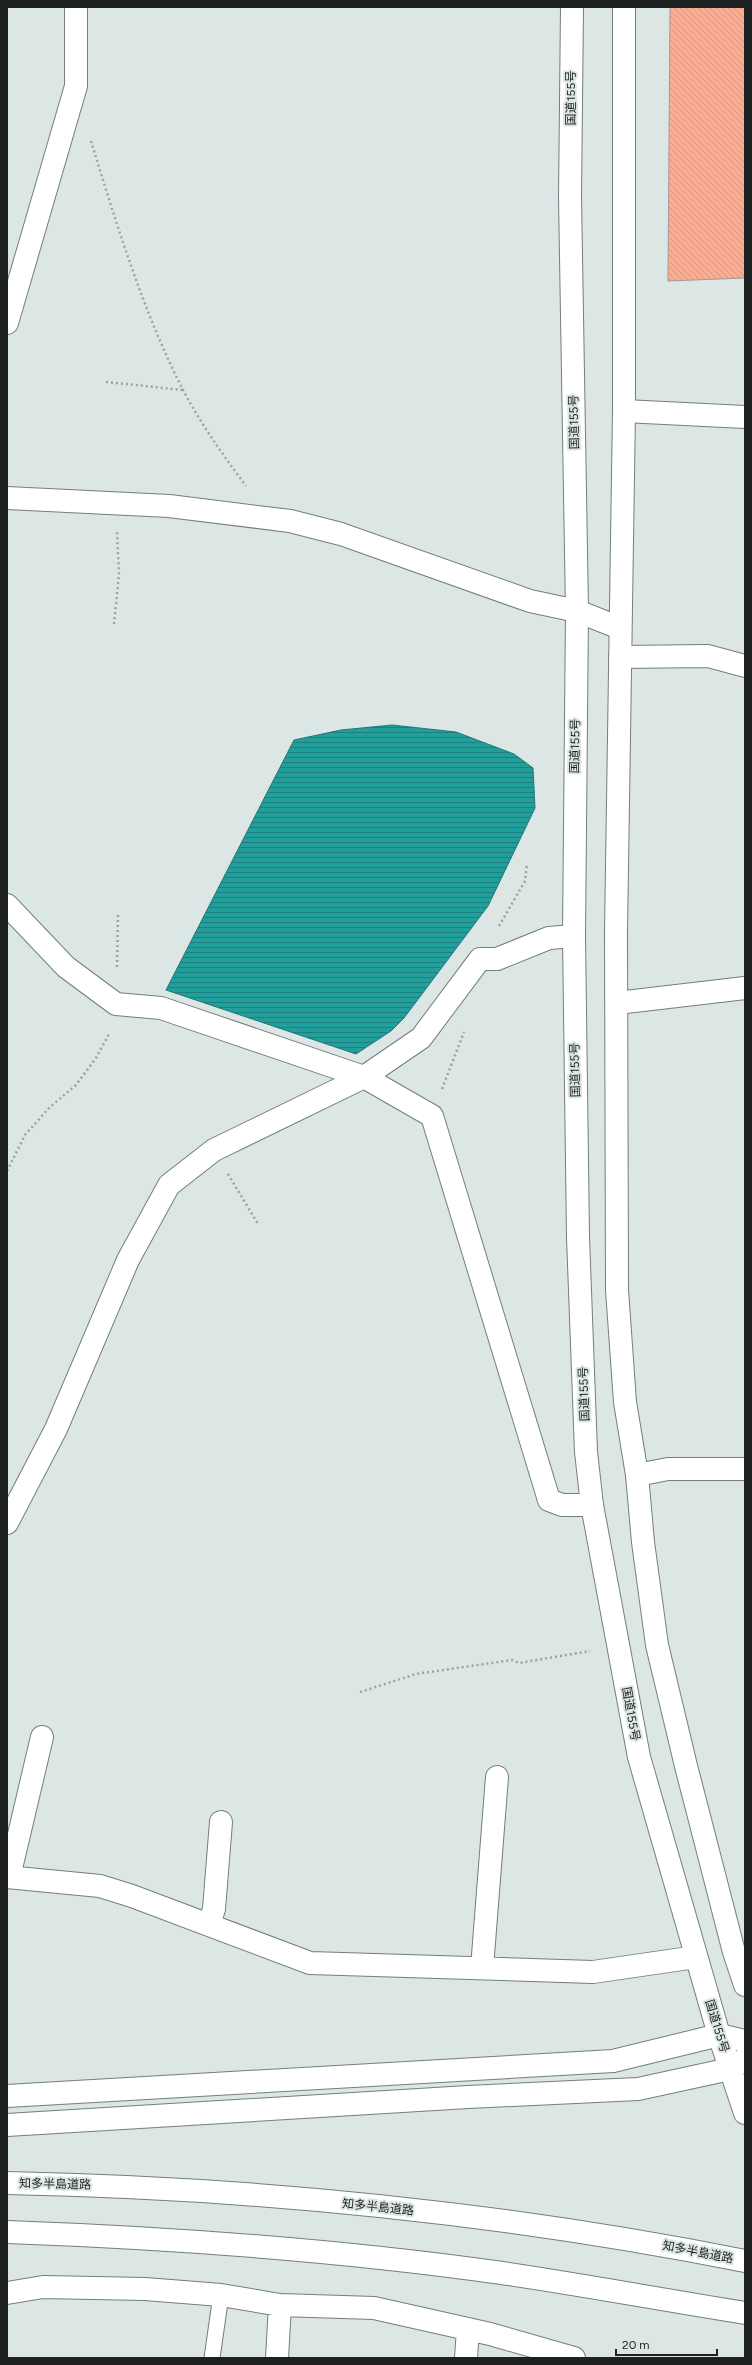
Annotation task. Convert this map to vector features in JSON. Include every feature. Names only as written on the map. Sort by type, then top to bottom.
[{"type":"main road","points":[[7,323],[76,86],[76,7]]},
{"type":"main road","name":"国道155号","points":[[572,7],[570,197],[577,611],[574,936],[578,1237],[586,1452],[592,1504],[639,1757],[719,2034],[737,2064],[745,2113]]},
{"type":"main road","points":[[624,7],[624,411],[620,628],[617,1003],[617,1290],[625,1402],[637,1474],[643,1542],[657,1645],[686,1766],[734,1952],[745,1985]]},
{"type":"main road","points":[[624,411],[745,417]]},
{"type":"main road","points":[[7,498],[169,506],[290,521],[341,534],[530,601],[577,611],[620,628]]},
{"type":"main road","points":[[620,658],[708,656],[745,666]]},
{"type":"main road","points":[[7,905],[66,967],[116,1004],[161,1008],[364,1077],[432,1116],[549,1500],[562,1505],[592,1504]]},
{"type":"main road","points":[[7,1523],[56,1429],[128,1260],[170,1185],[214,1150],[364,1077],[421,1038],[480,959],[497,959],[549,938],[574,936]]},
{"type":"main road","points":[[617,1003],[745,988]]},
{"type":"main road","points":[[637,1474],[668,1469],[745,1470]]},
{"type":"main road","points":[[42,1736],[8,1877],[100,1886],[132,1896],[310,1963],[593,1972],[696,1957]]},
{"type":"main road","points":[[482,1968],[497,1777]]},
{"type":"main road","points":[[208,1925],[214,1909],[221,1822]]},
{"type":"main road","points":[[7,2096],[613,2061],[719,2034],[745,2040]]},
{"type":"main road","points":[[7,2125],[468,2097],[638,2089],[737,2064]]},
{"type":"main road","name":"知多半島道路","points":[[7,2183],[96,2185],[318,2200],[506,2221],[643,2241],[745,2261]]},
{"type":"main road","points":[[7,2232],[101,2235],[321,2252],[501,2273],[745,2313]]},
{"type":"main road","points":[[7,2293],[43,2287],[145,2289],[221,2295],[280,2305],[374,2308],[468,2330],[574,2358]]},
{"type":"main road","points":[[277,2358],[280,2305]]},
{"type":"main road","points":[[466,2358],[468,2330]]},
{"type":"lane","points":[[212,2358],[221,2295]]},
{"type":"path","points":[[91,140],[119,233],[183,390],[217,447],[260,504],[264,518]]},
{"type":"path","points":[[106,382],[183,390]]},
{"type":"path","points":[[114,624],[119,574],[116,503]]},
{"type":"path","points":[[480,959],[525,881],[527,864]]},
{"type":"path","points":[[7,1171],[25,1135],[49,1108],[76,1085],[96,1058],[110,1035],[116,1004],[118,914]]},
{"type":"path","points":[[432,1116],[438,1107],[440,1093],[465,1029]]},
{"type":"path","points":[[214,1150],[258,1224]]},
{"type":"path","points":[[360,1692],[416,1674],[512,1660],[519,1662],[619,1646]]},
{"type":"water","points":[[392,725],[456,732],[514,754],[533,768],[535,808],[488,906],[404,1018],[391,1031],[356,1054],[166,990],[294,740],[341,730]]},
{"type":"building","points":[[670,7],[745,7],[745,278],[668,281]]}]
